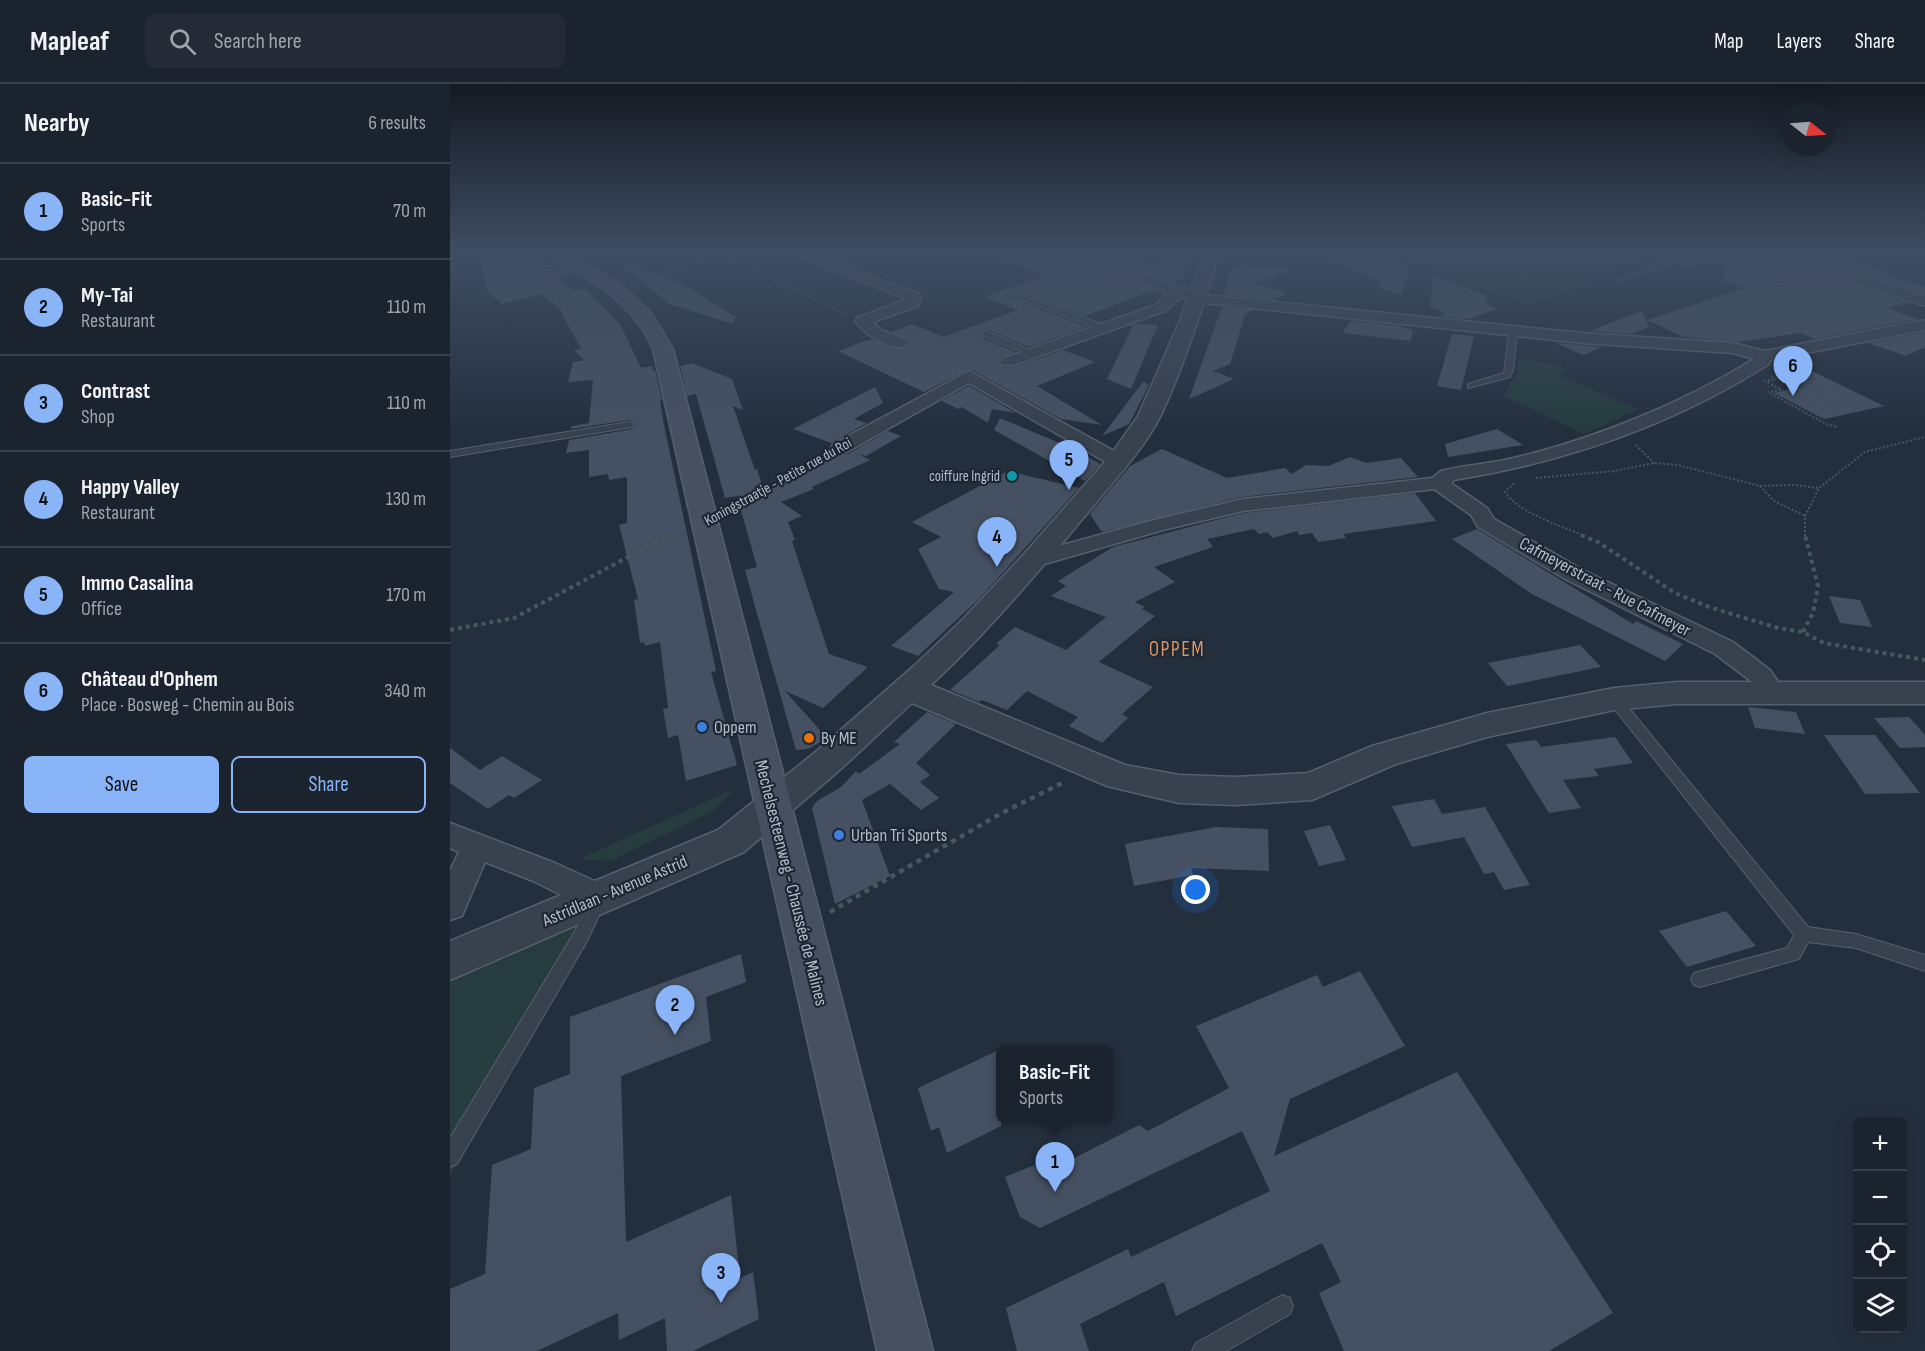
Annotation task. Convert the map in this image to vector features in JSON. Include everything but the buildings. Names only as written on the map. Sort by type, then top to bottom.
[{"type":"main road","name":"Mechelsesteenweg - Chaussée de Malines","points":[[642,312],[658,336],[675,417],[705,525],[905,1351]]},
{"type":"street","points":[[887,312],[862,321],[876,333],[900,343]]},
{"type":"street","points":[[1008,362],[1148,312]]},
{"type":"street","name":"Astridlaan - Avenue Astrid","points":[[450,961],[731,841],[906,690],[972,627],[1034,560],[1118,461],[1149,417],[1191,312]]},
{"type":"street","points":[[1332,312],[1513,331],[1703,348],[1733,348],[1764,356],[1925,324]]},
{"type":"street","points":[[1034,560],[1157,525],[1242,505],[1437,483],[1448,475],[1510,465],[1602,439],[1729,382],[1763,361],[1761,357],[1764,356]]},
{"type":"street","points":[[969,376],[1118,461]]},
{"type":"street","name":"Koningstraatje - Petite rue du Roi","points":[[840,448],[969,376]]},
{"type":"street","name":"Cafmeyerstraat - Rue Cafmeyer","points":[[1437,483],[1480,512],[1485,523],[1565,569],[1724,648],[1761,676],[1772,692]]},
{"type":"street","points":[[906,690],[930,696],[1119,777],[1179,789],[1236,791],[1312,786],[1384,755],[1487,725],[1614,699],[1677,693],[1925,693]]},
{"type":"street","points":[[450,906],[464,841],[544,872],[599,898]]},
{"type":"lane","points":[[1061,312],[1104,328]]},
{"type":"lane","points":[[1471,386],[1507,375],[1513,331]]},
{"type":"lane","points":[[986,334],[1033,353]]},
{"type":"lane","points":[[450,454],[630,425]]},
{"type":"lane","points":[[1614,699],[1803,934],[1856,941],[1925,963]]},
{"type":"lane","points":[[450,1157],[580,938],[599,898]]},
{"type":"lane","points":[[1700,979],[1793,954],[1803,934]]},
{"type":"lane","points":[[1204,1351],[1282,1306]]},
{"type":"path","points":[[842,312],[846,314]]},
{"type":"path","points":[[923,352],[969,376]]},
{"type":"path","points":[[1782,382],[1819,401],[1841,396],[1803,378],[1810,376],[1800,372]]},
{"type":"path","points":[[1791,386],[1812,382]]},
{"type":"path","points":[[1781,390],[1768,392],[1826,424],[1838,427]]},
{"type":"path","points":[[1803,632],[1813,613],[1818,586],[1805,540],[1805,516],[1819,488],[1865,452],[1925,437]]},
{"type":"path","points":[[1635,444],[1654,464]]},
{"type":"path","name":"Koningstraatje - Petite rue du Roi","points":[[450,630],[514,618],[658,541],[705,525],[729,509],[840,448]]},
{"type":"path","points":[[1534,478],[1614,471],[1631,466],[1654,464],[1678,465],[1760,486],[1793,485],[1819,488]]},
{"type":"path","points":[[1524,481],[1509,487],[1505,492],[1509,499],[1530,512],[1598,543],[1675,593],[1746,620],[1803,632],[1824,643],[1925,660]]},
{"type":"path","points":[[1760,486],[1774,501],[1805,516]]},
{"type":"path","points":[[802,928],[1000,814],[1095,766]]},
{"type":"green space","points":[[1518,360],[1560,364],[1567,370],[1558,375],[1639,409],[1584,434],[1503,396],[1518,372]]},
{"type":"green space","points":[[734,789],[715,810],[611,861],[579,859]]},
{"type":"green space","points":[[600,915],[450,1177],[450,974]]},
{"type":"place","name":"Château d'Ophem","points":[[1793,396]]},
{"type":"place","name":"coiffure Ingrid","points":[[1012,476]]},
{"type":"place","name":"Immo Casalina","points":[[1069,490]]},
{"type":"place","name":"Happy Valley","points":[[997,567]]},
{"type":"place","name":"Oppem","points":[[702,727]]},
{"type":"place","name":"By ME","points":[[809,738]]},
{"type":"place","name":"Urban Tri Sports","points":[[839,835]]},
{"type":"place","name":"My-Tai","points":[[675,1035]]},
{"type":"place","name":"Basic-Fit","points":[[1055,1192]]},
{"type":"place","name":"Contrast","points":[[721,1303]]},
{"type":"district","name":"OPPEM","points":[[1177,649]]}]
